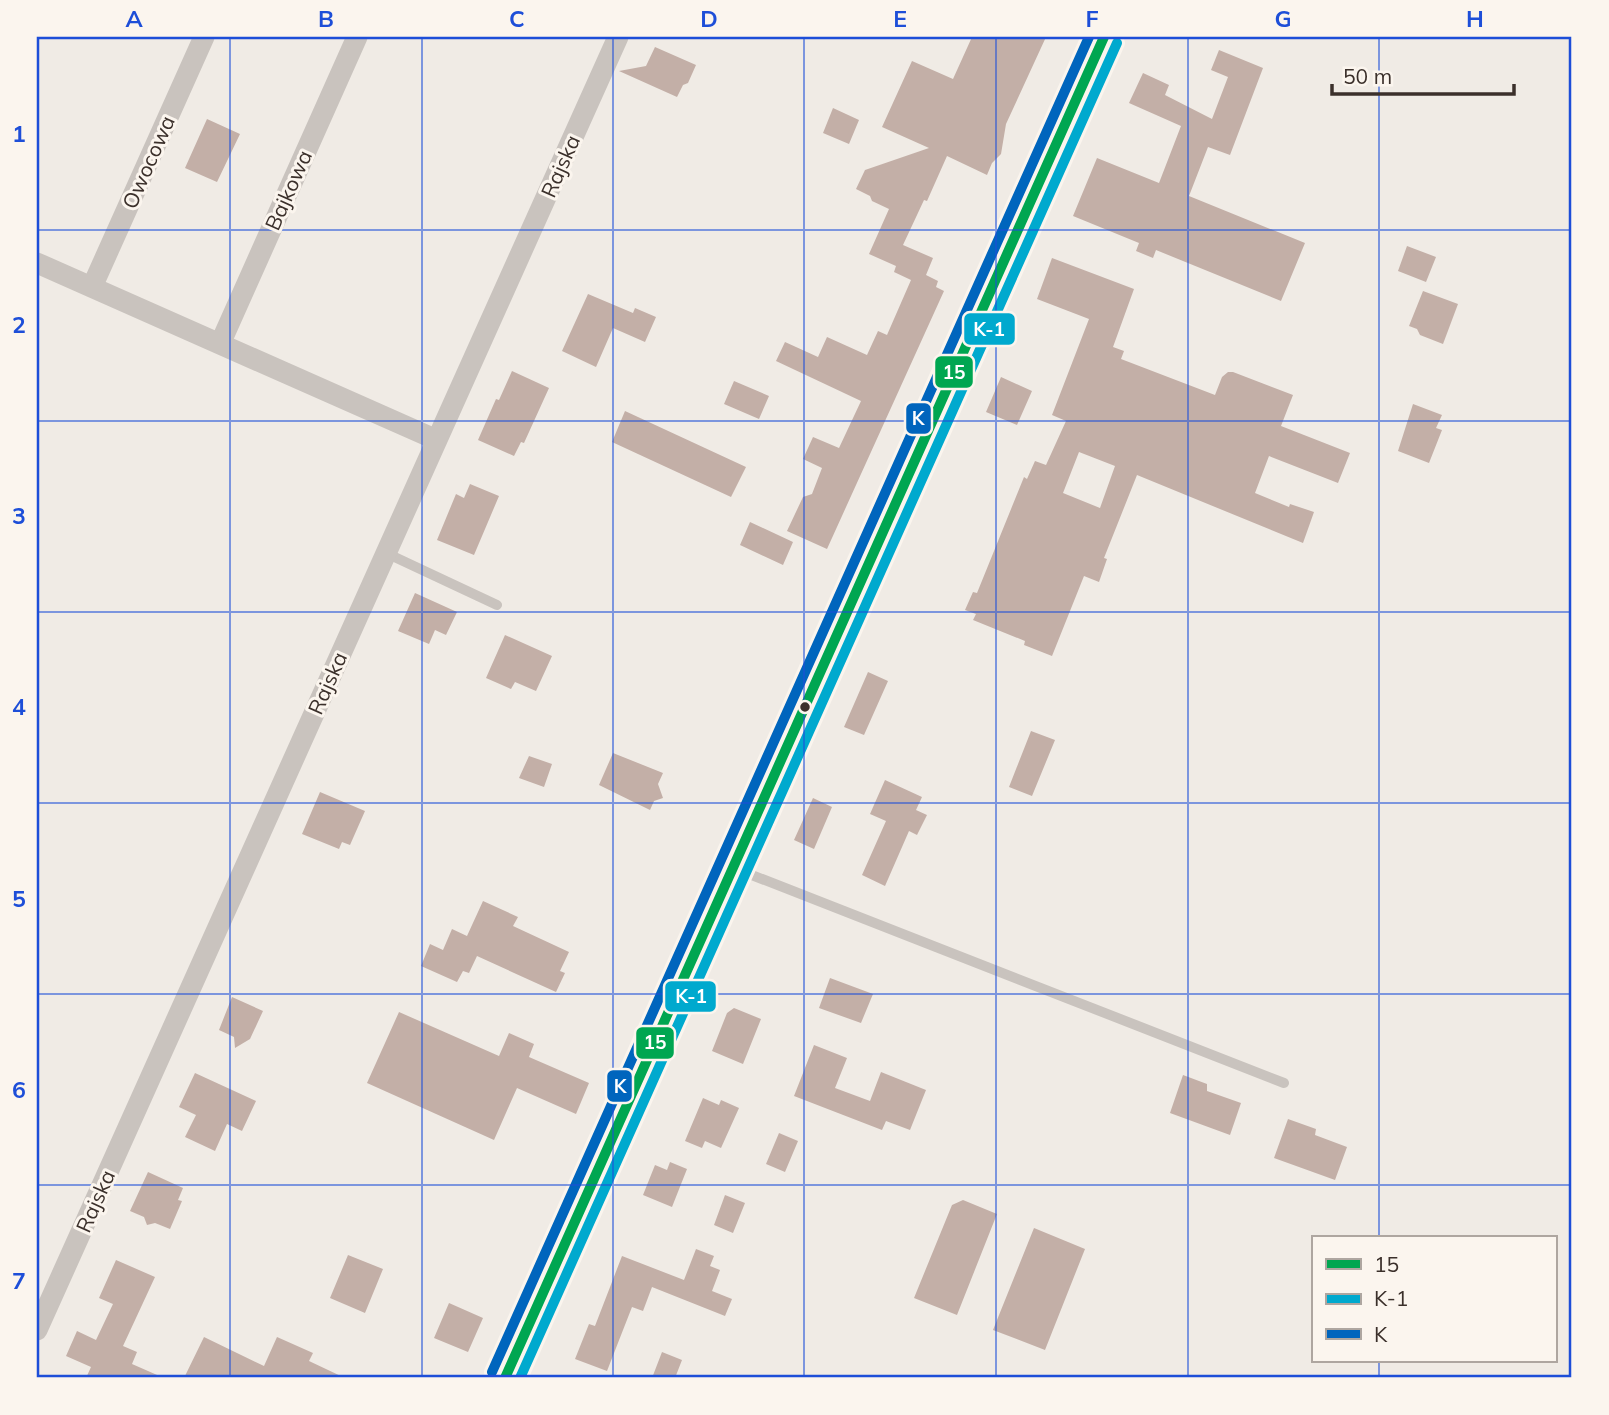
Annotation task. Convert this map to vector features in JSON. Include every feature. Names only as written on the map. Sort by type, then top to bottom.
[{"type":"main road","points":[[505,1378],[1104,37]]},
{"type":"street","name":"Owocowa","points":[[92,287],[204,37]]},
{"type":"street","name":"Bajkowa","points":[[220,344],[357,37]]},
{"type":"street","name":"Rajska","points":[[37,1330],[618,37]]},
{"type":"street","points":[[37,263],[437,440]]},
{"type":"lane","points":[[386,553],[497,605]]},
{"type":"lane","points":[[733,868],[1284,1083]]},
{"type":"building","points":[[972,37],[1046,37],[1006,124],[1001,154],[992,163],[987,175],[947,156],[903,245],[933,258],[926,275],[938,281],[936,287],[944,291],[827,549],[787,531],[803,497],[812,494],[822,468],[803,459],[813,437],[839,448],[861,401],[776,361],[785,342],[818,357],[827,337],[867,355],[878,331],[887,335],[911,280],[894,272],[896,266],[869,254],[889,209],[856,189],[865,170],[929,148],[882,127],[912,61],[953,79]]},
{"type":"building","points":[[655,47],[696,65],[688,83],[683,85],[677,97],[619,71],[646,66]]},
{"type":"building","points":[[1219,50],[1263,68],[1230,155],[1208,147],[1189,196],[1305,243],[1281,301],[1156,250],[1153,258],[1136,251],[1139,243],[1073,216],[1097,158],[1159,183],[1181,126],[1129,103],[1143,73],[1169,85],[1165,95],[1212,119],[1228,77],[1211,70]]},
{"type":"building","points":[[833,108],[859,120],[849,144],[823,133]]},
{"type":"building","points":[[207,119],[240,134],[217,182],[185,168]]},
{"type":"building","points":[[1407,246],[1436,257],[1426,282],[1398,271]]},
{"type":"building","points":[[1052,258],[1134,289],[1113,347],[1124,351],[1121,359],[1215,395],[1222,377],[1233,372],[1293,395],[1281,426],[1350,453],[1338,483],[1269,456],[1255,493],[1289,507],[1290,504],[1314,512],[1303,543],[1137,475],[1104,558],[1107,559],[1099,582],[1084,576],[1052,656],[1024,645],[1025,641],[973,620],[976,614],[965,610],[973,592],[977,593],[1024,477],[1027,479],[1035,461],[1046,465],[1066,421],[1052,415],[1089,319],[1037,299]],"holes":[[[1079,452],[1115,466],[1100,508],[1063,493]]]},
{"type":"building","points":[[1423,291],[1458,304],[1443,344],[1420,335],[1417,329],[1409,326]]},
{"type":"building","points":[[588,294],[633,313],[635,308],[656,317],[645,342],[613,328],[596,367],[562,351]]},
{"type":"building","points":[[512,371],[549,388],[524,443],[521,442],[514,456],[478,440]]},
{"type":"building","points":[[1001,377],[1032,391],[1017,425],[986,412]]},
{"type":"building","points":[[734,381],[769,396],[759,419],[724,404]]},
{"type":"building","points":[[1413,404],[1442,415],[1436,428],[1442,430],[1429,463],[1398,451]]},
{"type":"building","points":[[625,411],[746,467],[731,497],[612,442]]},
{"type":"building","points":[[470,484],[499,496],[474,555],[437,540],[456,494],[464,498]]},
{"type":"building","points":[[750,522],[793,542],[783,565],[740,545]]},
{"type":"building","points":[[415,593],[457,612],[446,635],[435,630],[429,644],[398,631]]},
{"type":"building","points":[[505,635],[552,656],[536,691],[515,682],[511,689],[486,678]]},
{"type":"building","points":[[868,672],[888,681],[864,735],[844,727]]},
{"type":"building","points":[[1031,731],[1055,740],[1032,796],[1009,787]]},
{"type":"building","points":[[613,753],[663,773],[658,784],[663,798],[654,801],[650,810],[599,785]]},
{"type":"building","points":[[529,756],[552,764],[544,787],[519,778]]},
{"type":"building","points":[[885,780],[922,797],[916,810],[927,815],[917,835],[909,831],[885,886],[862,875],[886,821],[870,814]]},
{"type":"building","points":[[320,792],[365,811],[350,845],[342,842],[339,849],[302,834]]},
{"type":"building","points":[[813,798],[832,807],[814,849],[794,840]]},
{"type":"building","points":[[483,901],[518,917],[513,926],[569,952],[560,971],[565,973],[556,992],[477,956],[469,973],[463,971],[457,982],[421,966],[430,944],[443,950],[452,929],[467,936]]},
{"type":"building","points":[[830,978],[873,994],[861,1023],[819,1008]]},
{"type":"building","points":[[232,997],[263,1011],[250,1039],[235,1048],[234,1037],[219,1030]]},
{"type":"building","points":[[734,1008],[761,1019],[743,1064],[712,1051],[727,1013]]},
{"type":"building","points":[[399,1012],[499,1056],[509,1033],[534,1044],[529,1057],[589,1083],[576,1114],[517,1088],[494,1140],[367,1083]]},
{"type":"building","points":[[814,1045],[847,1058],[835,1088],[870,1101],[881,1072],[926,1090],[910,1130],[886,1121],[882,1130],[794,1096]]},
{"type":"building","points":[[195,1073],[256,1101],[242,1131],[227,1124],[215,1151],[185,1137],[196,1115],[179,1107]]},
{"type":"building","points":[[1183,1075],[1207,1084],[1207,1091],[1241,1103],[1230,1135],[1170,1113]]},
{"type":"building","points":[[703,1098],[719,1105],[721,1100],[739,1108],[721,1148],[705,1141],[702,1148],[685,1141]]},
{"type":"building","points":[[1288,1119],[1316,1129],[1315,1135],[1347,1147],[1335,1180],[1274,1158]]},
{"type":"building","points":[[779,1133],[798,1141],[785,1172],[766,1164]]},
{"type":"building","points":[[670,1162],[687,1169],[672,1207],[643,1195],[655,1165],[667,1170]]},
{"type":"building","points":[[148,1172],[183,1188],[178,1200],[182,1201],[170,1229],[155,1223],[147,1225],[144,1217],[130,1211]]},
{"type":"building","points":[[725,1195],[745,1203],[733,1233],[714,1225]]},
{"type":"building","points":[[963,1200],[997,1214],[957,1315],[914,1298],[952,1205]]},
{"type":"building","points":[[1034,1228],[1085,1249],[1045,1350],[993,1330]]},
{"type":"building","points":[[696,1249],[714,1256],[710,1266],[720,1270],[712,1291],[732,1299],[725,1316],[652,1287],[643,1311],[632,1307],[607,1371],[575,1359],[589,1324],[595,1326],[622,1256],[684,1280]]},
{"type":"building","points":[[348,1255],[383,1269],[365,1313],[330,1298]]},
{"type":"building","points":[[116,1260],[155,1277],[123,1346],[137,1352],[132,1364],[164,1378],[86,1378],[91,1367],[66,1356],[77,1331],[96,1340],[113,1304],[99,1298]]},
{"type":"building","points":[[449,1303],[483,1318],[468,1352],[434,1338]]},
{"type":"building","points":[[204,1337],[264,1366],[277,1337],[313,1353],[309,1361],[345,1378],[184,1378]]},
{"type":"building","points":[[662,1352],[682,1360],[675,1378],[652,1378]]},
{"type":"transit line","name":"K","points":[[492,1372],[1089,37]]},
{"type":"transit line","name":"15","points":[[505,1378],[1104,37]]},
{"type":"transit line","name":"K-1","points":[[520,1378],[1117,43]]}]
